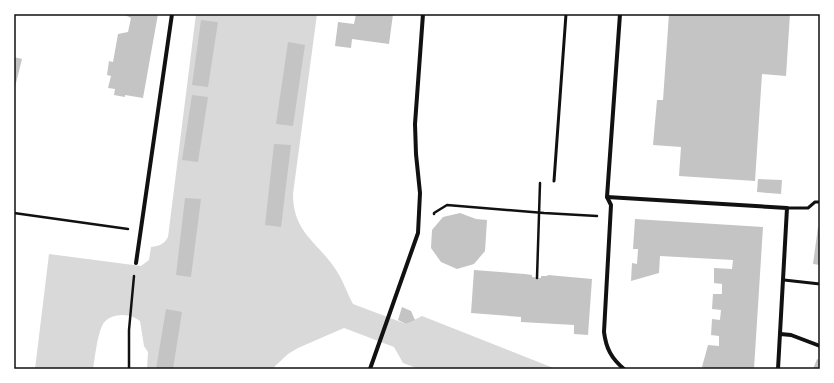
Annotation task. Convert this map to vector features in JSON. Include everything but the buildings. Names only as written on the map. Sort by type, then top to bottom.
[{"type":"street","points":[[136,263],[172,14]]},
{"type":"street","points":[[370,369],[378,342],[416,243],[418,233],[420,193],[415,124],[423,14]]},
{"type":"street","points":[[620,14],[607,197],[610,205],[610,216],[604,332],[607,350],[616,363],[624,369]]},
{"type":"street","points":[[607,197],[787,208],[778,369]]},
{"type":"street","points":[[780,334],[791,335],[820,346]]},
{"type":"lane","points":[[554,181],[566,14]]},
{"type":"lane","points":[[787,208],[808,208],[815,202],[820,202]]},
{"type":"lane","points":[[784,280],[820,284]]},
{"type":"path","points":[[536,278],[540,180]]},
{"type":"path","points":[[420,214],[434,215],[434,213],[447,205],[577,216],[610,216]]},
{"type":"path","points":[[14,214],[140,230]]},
{"type":"path","points":[[129,369],[130,317],[136,263]]},
{"type":"shaded area","points":[[196,14],[317,14],[293,194],[294,207],[302,228],[336,270],[353,304],[406,324],[422,316],[556,369],[419,369],[403,363],[394,347],[344,328],[298,348],[288,354],[272,369],[147,369],[148,352],[144,346],[140,321],[132,316],[123,315],[111,318],[103,323],[97,341],[93,369],[35,369],[49,254],[141,266],[149,260],[151,247],[161,244],[168,237]]}]
